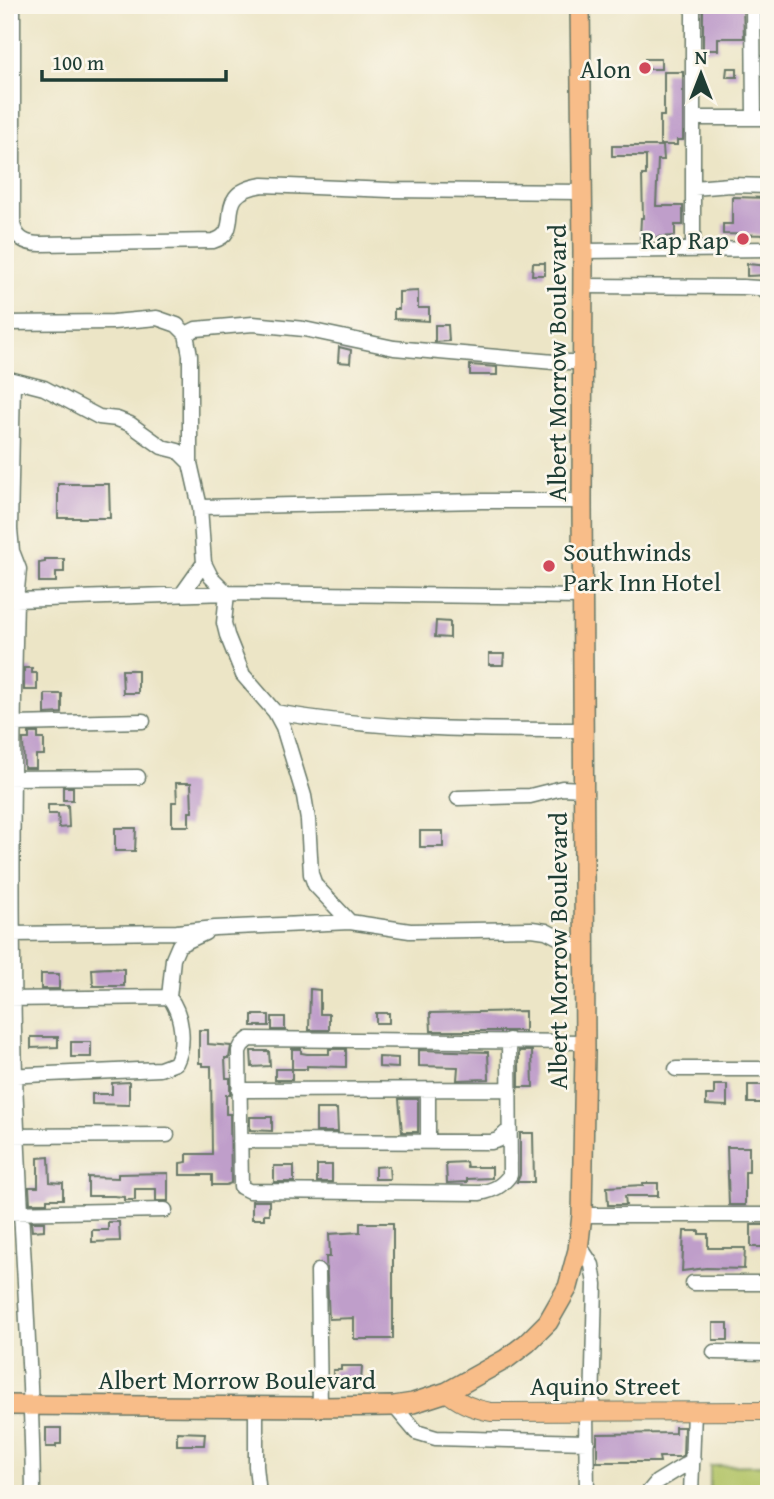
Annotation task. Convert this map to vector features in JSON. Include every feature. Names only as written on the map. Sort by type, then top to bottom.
[{"type":"highway","name":"Albert Morrow Boulevard","points":[[5,1405],[394,1406],[447,1392],[506,1359],[548,1322],[568,1287],[579,1245],[582,1215],[585,1042],[580,5]]},
{"type":"main road","name":"Aquino Street","points":[[447,1392],[456,1401],[478,1410],[769,1411]]},
{"type":"street","points":[[13,5],[12,224],[17,236],[26,242],[213,241],[226,233],[235,196],[250,187],[582,192]]},
{"type":"street","points":[[693,5],[694,249]]},
{"type":"street","points":[[693,118],[761,118],[753,5]]},
{"type":"street","points":[[694,188],[769,186]]},
{"type":"street","points":[[583,251],[769,248]]},
{"type":"street","points":[[583,286],[743,287],[758,288],[769,293]]},
{"type":"street","points":[[5,323],[113,323],[157,318],[177,325],[186,334],[190,355],[190,463],[200,507],[204,563],[211,577],[227,593]]},
{"type":"street","points":[[186,334],[196,328],[253,324],[304,328],[394,348],[582,362]]},
{"type":"street","points":[[33,1494],[32,1405],[21,1213],[11,1135],[9,778],[15,724],[10,664],[10,599],[19,569],[9,547],[9,380],[44,388],[66,402],[99,417],[130,424],[162,447],[178,451],[190,463]]},
{"type":"street","points":[[200,507],[582,501]]},
{"type":"street","points":[[182,594],[204,563]]},
{"type":"street","points":[[10,599],[227,593],[583,597]]},
{"type":"street","points":[[227,593],[224,623],[243,675],[275,712],[283,727],[304,796],[311,874],[315,886],[349,922]]},
{"type":"street","points":[[275,712],[316,719],[422,729],[583,730]]},
{"type":"street","points":[[15,724],[143,721]]},
{"type":"street","points":[[9,778],[138,777]]},
{"type":"street","points":[[458,798],[530,796],[562,789],[583,789]]},
{"type":"street","points":[[11,934],[177,932],[349,922],[410,931],[532,929],[546,931],[583,950]]},
{"type":"street","points":[[10,1076],[160,1069],[176,1063],[181,1054],[180,1030],[176,1006],[169,997],[175,951],[180,945],[215,928]]},
{"type":"street","points":[[9,999],[169,997]]},
{"type":"street","points":[[509,1040],[510,1175],[494,1190],[480,1193],[245,1190],[240,1183],[239,1051],[249,1039],[509,1040],[585,1042]]},
{"type":"street","points":[[676,1069],[769,1069]]},
{"type":"street","points":[[239,1090],[510,1090]]},
{"type":"street","points":[[428,1091],[428,1142]]},
{"type":"street","points":[[240,1141],[491,1142],[498,1140],[509,1130]]},
{"type":"street","points":[[11,1135],[167,1135]]},
{"type":"street","points":[[5,1213],[166,1210]]},
{"type":"street","points":[[582,1215],[769,1215]]},
{"type":"street","points":[[579,1245],[592,1265],[595,1284],[587,1494]]},
{"type":"street","points":[[318,1271],[320,1406]]},
{"type":"street","points":[[693,1283],[769,1283]]},
{"type":"street","points":[[714,1352],[769,1353]]},
{"type":"street","points":[[257,1406],[259,1494]]},
{"type":"street","points":[[394,1406],[416,1432],[436,1438],[587,1442]]},
{"type":"street","points":[[691,1494],[694,1411]]},
{"type":"street","points":[[647,1494],[657,1482],[694,1460]]},
{"type":"green space","points":[[763,1465],[763,1492],[710,1492],[710,1466]]},
{"type":"building","points":[[703,5],[743,5],[744,38],[718,38],[718,50],[703,50]]},
{"type":"building","points":[[763,5],[769,5],[769,22],[763,21]]},
{"type":"building","points":[[645,59],[661,59],[661,69],[645,69]]},
{"type":"building","points":[[727,68],[737,68],[737,77],[726,77]]},
{"type":"building","points":[[664,72],[683,72],[683,140],[677,140],[677,145],[660,145],[660,116],[664,116]]},
{"type":"building","points":[[612,146],[663,146],[664,160],[658,160],[656,206],[683,206],[683,225],[675,225],[675,236],[640,238],[643,218],[642,175],[646,175],[646,156],[612,156]]},
{"type":"building","points":[[732,197],[769,198],[769,235],[723,234],[723,224],[732,224]]},
{"type":"building","points":[[533,263],[545,263],[545,275],[532,275]]},
{"type":"building","points":[[747,264],[769,266],[769,275],[747,276]]},
{"type":"building","points":[[418,291],[418,308],[429,308],[429,321],[394,319],[394,309],[399,309],[399,292]]},
{"type":"building","points":[[435,325],[448,325],[449,341],[435,342]]},
{"type":"building","points":[[339,347],[351,350],[350,363],[338,362]]},
{"type":"building","points":[[470,365],[497,367],[497,375],[470,375]]},
{"type":"building","points":[[58,484],[109,484],[110,518],[58,518]]},
{"type":"building","points":[[45,559],[64,559],[64,572],[56,572],[56,582],[39,582],[39,563],[45,562]]},
{"type":"building","points":[[436,621],[450,622],[450,638],[435,637]]},
{"type":"building","points":[[489,654],[504,654],[503,665],[489,665]]},
{"type":"building","points":[[24,668],[32,668],[32,673],[37,673],[37,690],[24,690]]},
{"type":"building","points":[[122,670],[138,670],[138,693],[123,693]]},
{"type":"building","points":[[45,694],[62,694],[62,713],[45,714]]},
{"type":"building","points":[[29,733],[38,733],[38,739],[44,739],[44,755],[36,755],[36,768],[24,768],[23,739],[29,739]]},
{"type":"building","points":[[176,783],[191,783],[192,812],[189,812],[189,826],[172,826],[172,802],[177,802]]},
{"type":"building","points":[[63,787],[73,787],[73,800],[63,800]]},
{"type":"building","points":[[48,805],[68,805],[69,827],[59,828],[58,814],[48,814]]},
{"type":"building","points":[[115,828],[136,828],[135,851],[115,851]]},
{"type":"building","points":[[420,831],[443,831],[443,847],[420,847]]},
{"type":"building","points":[[92,969],[124,969],[124,986],[93,986]]},
{"type":"building","points":[[41,974],[59,974],[59,989],[41,989]]},
{"type":"building","points":[[310,989],[320,990],[320,1014],[329,1014],[329,1030],[309,1030]]},
{"type":"building","points":[[525,1011],[525,1031],[431,1031],[430,1013]]},
{"type":"building","points":[[376,1013],[389,1013],[389,1023],[376,1023]]},
{"type":"building","points":[[252,1015],[269,1015],[269,1026],[252,1026]]},
{"type":"building","points":[[272,1017],[285,1017],[285,1030],[272,1030]]},
{"type":"building","points":[[199,1030],[208,1030],[208,1044],[231,1046],[229,1058],[225,1058],[226,1078],[230,1078],[226,1114],[230,1114],[231,1183],[226,1185],[212,1185],[212,1175],[180,1175],[180,1163],[187,1162],[187,1154],[212,1154],[211,1066],[202,1066],[202,1063],[199,1063]]},
{"type":"building","points":[[31,1037],[58,1037],[58,1047],[31,1048]]},
{"type":"building","points":[[71,1042],[91,1042],[91,1057],[71,1057]]},
{"type":"building","points":[[292,1049],[301,1049],[301,1053],[307,1054],[329,1054],[329,1049],[346,1049],[346,1067],[307,1066],[307,1069],[292,1069]]},
{"type":"building","points":[[419,1050],[488,1052],[489,1079],[457,1080],[458,1067],[419,1066]]},
{"type":"building","points":[[251,1051],[269,1051],[270,1066],[252,1067]]},
{"type":"building","points":[[519,1051],[532,1051],[533,1087],[519,1087]]},
{"type":"building","points":[[379,1057],[398,1058],[398,1068],[379,1067]]},
{"type":"building","points":[[275,1069],[292,1069],[292,1080],[275,1080]]},
{"type":"building","points":[[129,1082],[129,1105],[92,1104],[92,1094],[112,1094],[112,1083]]},
{"type":"building","points":[[714,1085],[727,1085],[727,1106],[706,1105],[706,1095],[714,1095]]},
{"type":"building","points":[[748,1085],[767,1085],[767,1098],[763,1098],[763,1103],[748,1103]]},
{"type":"building","points":[[399,1099],[418,1099],[418,1132],[402,1132]]},
{"type":"building","points":[[316,1109],[337,1109],[338,1132],[316,1132]]},
{"type":"building","points":[[250,1117],[272,1117],[272,1131],[250,1130]]},
{"type":"building","points":[[520,1133],[533,1133],[534,1182],[517,1182],[520,1175]]},
{"type":"building","points":[[727,1147],[749,1147],[749,1172],[745,1172],[745,1205],[729,1205]]},
{"type":"building","points":[[49,1157],[50,1182],[63,1183],[63,1199],[30,1203],[29,1187],[38,1187],[38,1158]]},
{"type":"building","points":[[466,1162],[467,1167],[492,1167],[492,1178],[447,1183],[446,1163]]},
{"type":"building","points":[[317,1165],[332,1165],[332,1182],[317,1182]]},
{"type":"building","points":[[274,1166],[294,1166],[294,1182],[274,1182]]},
{"type":"building","points":[[389,1166],[390,1179],[375,1179],[375,1167]]},
{"type":"building","points":[[168,1173],[168,1201],[156,1201],[156,1189],[135,1189],[135,1200],[114,1196],[88,1196],[88,1177],[118,1178],[118,1174]]},
{"type":"building","points":[[658,1183],[658,1196],[625,1196],[626,1205],[608,1205],[607,1187]]},
{"type":"building","points":[[252,1201],[269,1201],[269,1214],[264,1214],[264,1219],[252,1219]]},
{"type":"building","points":[[31,1222],[44,1222],[44,1230],[32,1231]]},
{"type":"building","points":[[108,1222],[119,1222],[120,1241],[92,1242],[92,1230],[108,1230]]},
{"type":"building","points":[[360,1223],[393,1223],[393,1339],[354,1339],[354,1318],[329,1319],[326,1257],[330,1257],[329,1234],[360,1232]]},
{"type":"building","points":[[751,1225],[769,1225],[769,1247],[751,1247]]},
{"type":"building","points":[[684,1231],[708,1234],[708,1248],[745,1248],[744,1269],[706,1268],[682,1271]]},
{"type":"building","points":[[713,1323],[728,1323],[728,1340],[713,1340]]},
{"type":"building","points":[[341,1366],[362,1366],[361,1383],[333,1383],[333,1370],[341,1370]]},
{"type":"building","points":[[675,1427],[684,1427],[683,1455],[680,1457],[659,1457],[660,1462],[597,1462],[597,1434],[675,1433]]},
{"type":"building","points":[[46,1428],[61,1428],[61,1444],[46,1447]]},
{"type":"building","points":[[177,1432],[205,1433],[204,1445],[177,1445]]},
{"type":"place","name":"Alon","points":[[645,68]]},
{"type":"place","name":"Rap Rap","points":[[743,239]]},
{"type":"place","name":"Southwinds Park Inn Hotel","points":[[549,566]]}]
